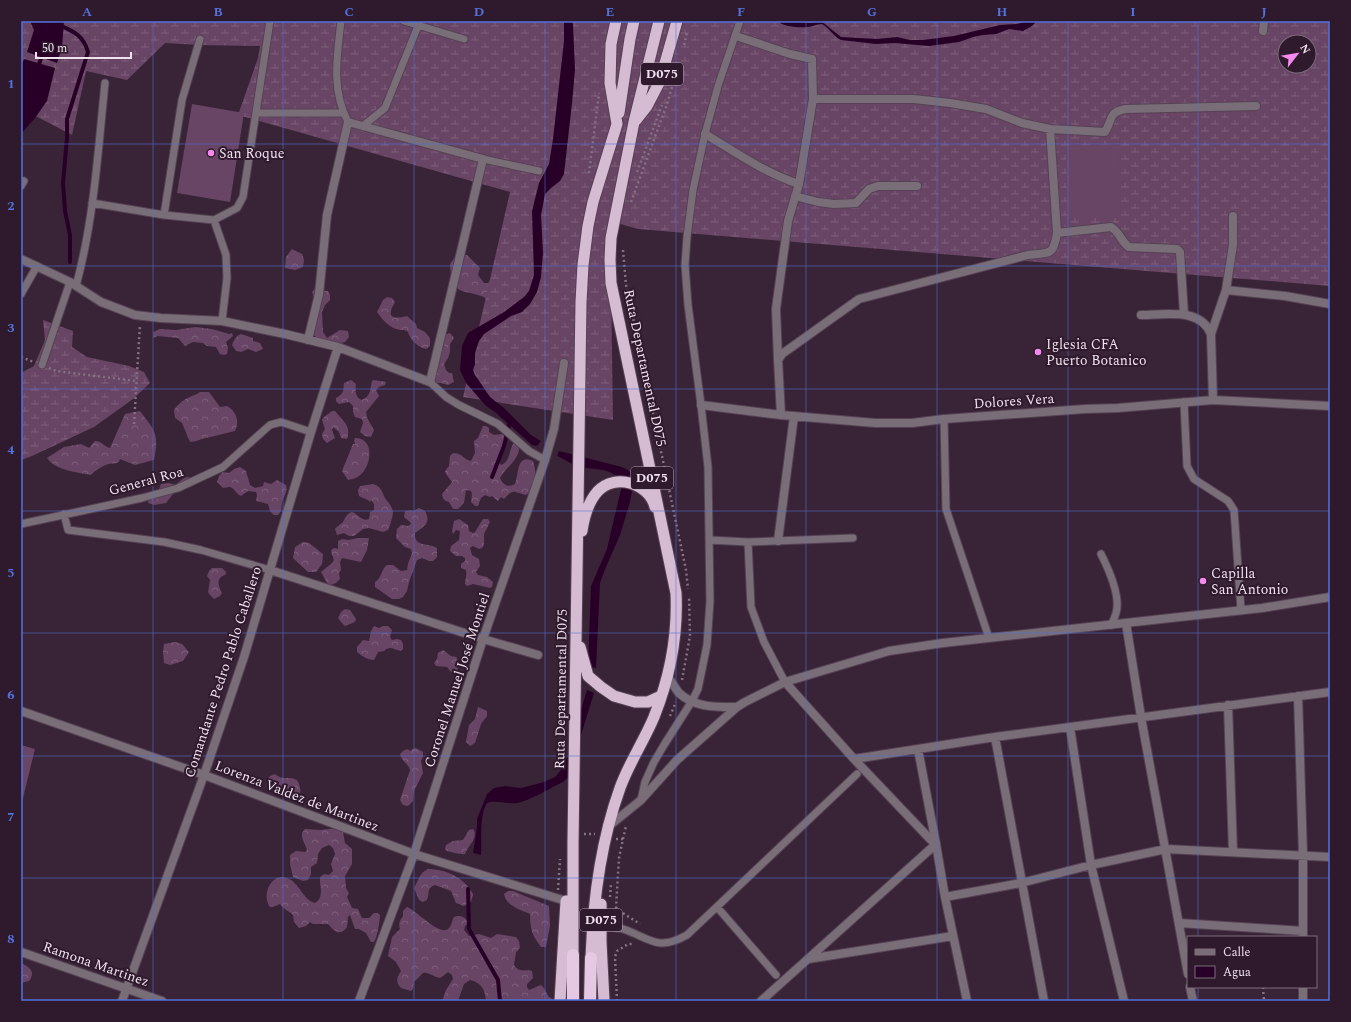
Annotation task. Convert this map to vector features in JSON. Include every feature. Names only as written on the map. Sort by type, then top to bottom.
[{"type":"highway","name":"Ruta Departamental D075","points":[[573,955],[577,474],[581,302],[583,265],[588,226],[593,202],[617,124],[610,83],[611,44],[616,21]]},
{"type":"highway","points":[[617,124],[634,21]]},
{"type":"highway","points":[[634,122],[658,21]]},
{"type":"highway","name":"Ruta Departamental D075","points":[[591,958],[592,926],[596,895],[607,834],[620,788],[654,717],[668,677],[675,641],[677,614],[676,593],[612,283],[610,260],[611,238],[634,122],[647,106],[660,81],[677,21]]},
{"type":"highway","name":"D075","points":[[577,560],[584,518],[591,501],[598,491],[607,484],[628,482],[643,490],[654,502],[671,569]]},
{"type":"highway","points":[[576,625],[582,656],[588,676],[601,687],[614,696],[635,702],[648,702],[661,696]]},
{"type":"highway","name":"D075","points":[[604,1001],[600,910],[607,834]]},
{"type":"highway","name":"D075","points":[[560,1001],[566,900],[573,839]]},
{"type":"highway","name":"D075","points":[[573,955],[573,1001]]},
{"type":"highway","name":"D075","points":[[590,1001],[591,958]]},
{"type":"street","points":[[1263,31],[1264,21]]},
{"type":"street","points":[[736,36],[790,54],[812,59],[813,100],[799,184],[788,221],[776,309],[780,415]]},
{"type":"street","points":[[813,100],[914,99],[986,108],[1022,123],[1050,130],[1105,132],[1112,115],[1118,110],[1256,106]]},
{"type":"street","points":[[21,258],[73,284],[101,302],[140,316],[222,321],[284,334],[338,348],[430,382],[483,159],[348,122],[327,215],[319,294],[308,340]]},
{"type":"street","points":[[778,360],[782,354],[860,299],[1028,255],[1051,252],[1054,248],[1057,233],[1050,130]]},
{"type":"street","points":[[705,134],[781,178],[799,184]]},
{"type":"street","points":[[795,196],[834,204],[856,203],[869,189],[878,186],[917,186]]},
{"type":"street","points":[[1213,400],[1211,334],[1226,290],[1233,245],[1233,216]]},
{"type":"street","points":[[1057,233],[1111,227],[1129,247],[1177,249],[1180,252],[1184,314]]},
{"type":"street","points":[[1226,290],[1285,296],[1330,304]]},
{"type":"street","points":[[1141,316],[1184,314],[1202,320],[1208,327],[1211,334]]},
{"type":"street","name":"Comandante Pedro Pablo Caballero","points":[[122,1001],[204,775],[244,657],[311,432],[338,348]]},
{"type":"street","name":"Coronel Manuel José Montiel","points":[[359,1001],[414,854],[483,639],[545,460],[554,429],[564,363]]},
{"type":"street","name":"Dolores Vera","points":[[701,405],[780,415],[875,423],[912,423],[944,419],[1118,408],[1213,400],[1330,405]]},
{"type":"street","points":[[778,541],[794,416]]},
{"type":"street","points":[[270,570],[483,639],[538,655]]},
{"type":"street","points":[[607,834],[629,810],[641,800],[677,760],[737,707],[744,702],[785,682],[889,651],[989,638],[1241,610],[1330,597]]},
{"type":"street","points":[[1126,623],[1141,717],[1187,968]]},
{"type":"street","points":[[668,677],[680,693],[692,701],[702,705],[737,707]]},
{"type":"street","points":[[785,682],[854,759],[936,844]]},
{"type":"street","points":[[854,759],[995,737],[1330,692]]},
{"type":"street","points":[[1179,923],[1303,934],[1303,855],[1298,696]]},
{"type":"street","points":[[1228,705],[1234,852]]},
{"type":"street","name":"Lorenza Valdez de Martinez","points":[[21,711],[204,775],[414,854],[566,900]]},
{"type":"street","points":[[1070,727],[1092,866],[1124,1001]]},
{"type":"street","points":[[995,737],[1044,1001]]},
{"type":"street","points":[[918,749],[945,897],[967,1001]]},
{"type":"street","points":[[761,1001],[936,844]]},
{"type":"street","points":[[945,897],[1021,883],[1166,849],[1330,856]]},
{"type":"street","points":[[808,959],[953,936]]},
{"type":"street","name":"Ramona Martinez","points":[[21,952],[162,1001]]},
{"type":"street","points":[[1190,988],[1193,1001]]},
{"type":"street","points":[[1303,988],[1303,1001]]},
{"type":"lane","points":[[92,203],[164,216],[214,220],[237,208],[243,197],[270,21]]},
{"type":"lane","points":[[341,21],[336,64],[336,86],[343,113],[348,122]]},
{"type":"lane","points":[[404,21],[419,23],[464,39]]},
{"type":"lane","points":[[641,800],[645,782],[654,762],[698,689],[706,645],[710,601],[708,467],[688,305],[686,265],[687,237],[693,190],[705,134],[718,86],[740,21]]},
{"type":"lane","points":[[363,126],[385,108],[419,23]]},
{"type":"lane","points":[[164,216],[182,100],[200,39]]},
{"type":"lane","points":[[42,365],[85,254],[106,83]]},
{"type":"lane","points":[[257,113],[343,113]]},
{"type":"lane","points":[[483,159],[539,171]]},
{"type":"lane","points":[[214,220],[226,254],[227,278],[222,321]]},
{"type":"lane","points":[[21,294],[37,266]]},
{"type":"lane","points":[[430,382],[446,397],[498,424],[529,451],[545,460]]},
{"type":"lane","points":[[1184,402],[1187,466],[1194,479],[1228,501],[1234,510],[1241,610]]},
{"type":"lane","points":[[944,419],[946,509],[989,638]]},
{"type":"lane","name":"General Roa","points":[[21,524],[142,498],[178,488],[223,467],[270,425],[281,422],[311,432]]},
{"type":"lane","points":[[64,514],[68,530],[164,542],[201,550],[270,570]]},
{"type":"lane","points":[[709,540],[748,542],[853,538]]},
{"type":"lane","points":[[748,542],[751,607],[764,642],[785,682]]},
{"type":"lane","points":[[1101,554],[1109,570],[1116,598],[1117,612],[1111,625]]},
{"type":"lane","points":[[601,927],[622,929],[654,943],[677,941],[687,935],[857,774]]},
{"type":"lane","points":[[717,907],[776,975]]},
{"type":"path","points":[[682,50],[688,28]]},
{"type":"path","points":[[630,204],[666,107],[674,78]]},
{"type":"path","points":[[623,248],[626,285],[686,570],[689,598],[690,636],[680,693],[667,722]]},
{"type":"path","points":[[134,424],[140,316]]},
{"type":"path","points":[[21,357],[56,371],[136,381]]},
{"type":"path","points":[[623,839],[629,810]]},
{"type":"path","points":[[573,839],[598,834],[607,834],[617,839]]},
{"type":"path","points":[[1263,988],[1264,1001]]},
{"type":"green space","points":[[21,21],[1330,21],[1330,286],[638,229],[610,221],[613,420],[463,397],[510,192],[238,115],[258,58],[260,46],[165,43],[127,80],[86,71],[72,135],[28,112],[21,110]]},
{"type":"green space","name":"San Roque","points":[[192,104],[244,113],[230,202],[177,193]]},
{"type":"green space","points":[[1119,144],[1121,217],[1068,218],[1066,146]]},
{"type":"green space","points":[[292,249],[302,254],[304,260],[303,267],[295,270],[285,268],[286,257]]},
{"type":"green space","points":[[467,255],[480,268],[478,275],[484,283],[488,283],[493,278],[504,296],[478,329],[490,300],[461,291],[457,288],[451,276],[450,264],[455,257]]},
{"type":"green space","points":[[316,287],[322,291],[328,291],[330,295],[330,300],[325,305],[322,312],[323,332],[327,338],[340,330],[348,331],[349,337],[345,342],[322,341],[310,332],[315,300],[312,292]]},
{"type":"green space","points":[[387,297],[392,298],[395,302],[391,311],[392,316],[398,318],[407,316],[416,324],[417,328],[425,332],[430,338],[430,346],[426,349],[421,347],[413,341],[408,332],[389,326],[384,321],[377,312],[383,300]]},
{"type":"green space","points":[[43,320],[73,331],[72,347],[87,357],[129,366],[144,372],[150,383],[133,399],[94,427],[21,460],[21,373],[34,366],[45,340]]},
{"type":"green space","points":[[195,327],[212,329],[229,334],[232,333],[233,336],[226,342],[228,348],[227,354],[220,354],[216,347],[207,346],[203,343],[193,342],[185,346],[178,338],[157,336],[154,338],[153,332],[160,329],[176,330]]},
{"type":"green space","points":[[450,333],[454,338],[450,344],[448,358],[444,364],[446,370],[449,373],[452,373],[454,382],[448,385],[441,383],[430,383],[437,358],[444,346],[444,335]]},
{"type":"green space","points":[[241,334],[253,338],[253,341],[260,343],[263,349],[256,352],[248,349],[241,352],[236,351],[232,345],[235,338]]},
{"type":"green space","points":[[351,380],[356,384],[356,393],[361,400],[367,397],[372,381],[386,382],[385,385],[376,390],[379,396],[366,412],[367,418],[374,430],[371,437],[365,436],[360,432],[363,423],[362,419],[355,417],[353,406],[349,402],[339,404],[336,401],[336,398],[343,392],[344,383]]},
{"type":"green space","points":[[200,392],[209,392],[220,407],[227,406],[235,413],[237,424],[235,431],[190,442],[182,423],[175,418],[174,410],[183,401]]},
{"type":"green space","points":[[140,411],[150,424],[155,434],[156,444],[154,460],[135,465],[120,459],[119,462],[104,466],[91,475],[61,468],[56,466],[47,458],[64,447],[81,444],[89,448],[95,441],[110,448],[125,414]]},
{"type":"green space","points":[[332,411],[335,411],[346,424],[348,434],[347,439],[341,438],[339,432],[333,427],[332,430],[335,438],[327,443],[323,439],[322,434],[325,429],[322,420]]},
{"type":"green space","points":[[483,426],[489,428],[489,432],[494,435],[502,434],[504,436],[506,446],[498,461],[501,465],[508,458],[514,443],[518,443],[519,448],[516,457],[500,478],[503,482],[508,486],[515,484],[521,462],[528,459],[533,461],[535,475],[534,484],[530,492],[526,495],[512,492],[504,499],[501,497],[498,501],[492,496],[490,497],[485,495],[481,498],[478,506],[475,506],[471,502],[471,491],[466,490],[464,503],[458,509],[453,509],[449,502],[444,500],[442,494],[452,482],[445,471],[449,466],[450,456],[453,453],[456,453],[471,461],[475,453],[474,441],[478,438]]},
{"type":"green space","points":[[355,438],[366,442],[368,446],[369,458],[365,469],[360,475],[348,480],[342,471],[353,444],[355,444]]},
{"type":"green space","points":[[240,467],[246,471],[250,485],[255,488],[263,486],[264,482],[271,484],[277,480],[286,485],[286,492],[280,513],[278,515],[274,515],[270,511],[268,504],[256,501],[256,492],[248,491],[241,496],[232,488],[223,488],[217,482],[219,476],[223,472],[229,473]]},
{"type":"green space","points":[[187,477],[191,478],[194,484],[193,486],[173,494],[166,503],[154,505],[148,503],[150,493],[159,490],[161,484],[169,483],[175,485]]},
{"type":"green space","points":[[373,484],[378,486],[381,490],[393,512],[388,530],[383,532],[369,528],[363,529],[354,536],[349,536],[344,533],[337,535],[335,529],[343,522],[346,516],[352,512],[364,519],[369,519],[370,512],[374,510],[374,504],[371,500],[370,502],[359,496],[358,490],[360,486]]},
{"type":"green space","points":[[419,508],[425,511],[428,519],[426,524],[415,533],[415,538],[419,543],[437,548],[437,557],[433,561],[422,558],[417,560],[407,591],[403,597],[399,599],[392,599],[375,587],[375,582],[387,565],[393,565],[401,571],[407,570],[412,553],[411,549],[405,547],[396,538],[397,529],[401,525],[408,526],[411,524],[404,517],[405,511],[413,511]]},
{"type":"green space","points":[[459,519],[468,525],[469,531],[473,533],[483,519],[488,519],[490,522],[484,534],[484,545],[482,548],[479,549],[473,546],[470,548],[472,555],[479,559],[480,566],[476,572],[478,575],[487,577],[493,582],[492,587],[490,588],[473,584],[467,586],[465,584],[466,570],[461,568],[461,564],[465,561],[465,558],[462,556],[456,556],[450,551],[451,546],[459,540],[460,531],[456,530],[453,534],[452,531],[454,521]]},
{"type":"green space","points":[[369,538],[367,550],[361,562],[342,558],[340,562],[340,579],[331,585],[327,583],[321,572],[334,560],[331,552],[332,549],[338,549],[338,541],[342,539],[348,540]]},
{"type":"green space","points":[[303,542],[309,543],[323,554],[322,564],[316,572],[308,572],[293,558],[295,547]]},
{"type":"green space","points":[[212,568],[222,568],[226,572],[226,574],[221,577],[219,581],[222,593],[214,599],[208,592],[210,580],[207,576]]},
{"type":"green space","points":[[345,609],[350,610],[356,619],[355,622],[345,626],[338,618],[341,612]]},
{"type":"green space","points":[[374,626],[379,628],[388,626],[392,630],[390,637],[392,640],[401,640],[403,649],[401,651],[388,648],[384,651],[378,652],[374,660],[367,659],[357,652],[357,647],[363,640],[369,641],[371,631]]},
{"type":"green space","points":[[175,642],[182,644],[189,652],[183,661],[170,665],[164,663],[164,644]]},
{"type":"green space","points":[[443,650],[451,656],[456,657],[459,662],[457,671],[451,672],[447,667],[436,666],[434,663],[437,659],[438,653]]},
{"type":"green space","points":[[478,707],[487,711],[487,716],[481,724],[475,743],[470,746],[466,742],[469,725],[475,719]]},
{"type":"green space","points":[[21,745],[35,749],[23,798],[21,798]]},
{"type":"green space","points":[[416,748],[423,752],[421,761],[423,773],[414,791],[413,801],[408,806],[403,805],[400,800],[410,770],[400,754],[407,749],[411,751],[412,749]]},
{"type":"green space","points":[[274,774],[282,778],[293,778],[297,780],[300,793],[294,796],[272,786],[267,780]]},
{"type":"green space","points":[[340,828],[343,832],[345,843],[352,849],[352,864],[345,876],[346,888],[349,893],[347,897],[352,908],[358,909],[362,918],[369,918],[374,913],[380,915],[374,942],[371,942],[366,933],[359,929],[355,929],[350,915],[348,917],[347,927],[342,932],[335,931],[328,924],[313,924],[310,922],[306,926],[299,928],[294,922],[293,915],[280,904],[270,907],[267,902],[267,891],[269,886],[276,878],[281,877],[287,878],[295,883],[311,901],[315,903],[318,901],[321,895],[320,877],[324,874],[329,875],[333,871],[331,864],[335,854],[333,848],[329,845],[322,848],[318,854],[317,863],[311,867],[311,874],[308,880],[303,881],[293,877],[290,864],[290,855],[296,851],[305,852],[307,850],[302,837],[305,829],[320,830]]},
{"type":"green space","points":[[473,829],[475,835],[465,854],[447,851],[445,849],[446,845],[453,841],[463,840],[469,830]]},
{"type":"green space","points":[[428,869],[442,871],[460,879],[473,894],[471,902],[464,906],[456,903],[451,891],[435,885],[429,889],[427,900],[423,902],[419,900],[414,888],[421,875]]},
{"type":"green space","points":[[508,891],[513,891],[549,906],[550,926],[546,947],[541,947],[535,939],[530,924],[530,914],[514,907],[505,898],[504,894]]},
{"type":"green space","points":[[407,907],[440,929],[445,930],[449,928],[454,917],[461,916],[469,923],[465,926],[464,930],[469,936],[479,934],[491,938],[497,934],[516,937],[519,941],[520,948],[516,952],[514,965],[519,970],[532,971],[533,978],[527,984],[527,987],[529,990],[541,985],[548,996],[555,1001],[486,1001],[485,994],[480,985],[470,980],[464,984],[458,1001],[442,1001],[446,990],[453,979],[452,975],[448,972],[440,978],[423,973],[414,982],[413,989],[411,991],[401,988],[397,980],[401,971],[396,962],[388,956],[392,937],[400,929],[399,924],[403,916],[403,911]]},
{"type":"green space","points":[[21,963],[31,970],[32,975],[29,981],[21,983]]},
{"type":"water","points":[[30,21],[64,21],[62,47],[57,63],[27,52],[34,30]]},
{"type":"water","points":[[564,21],[572,21],[573,25],[575,70],[564,174],[560,181],[545,194],[541,215],[543,253],[541,277],[537,292],[530,304],[522,312],[511,316],[484,334],[479,341],[475,353],[475,364],[473,370],[490,397],[504,408],[531,435],[541,441],[537,446],[532,445],[495,412],[486,406],[466,383],[460,370],[462,346],[468,333],[504,312],[524,297],[529,291],[534,275],[532,211],[539,183],[549,164],[564,41]]},
{"type":"water","points":[[777,21],[810,23],[821,21],[841,37],[877,39],[897,37],[910,40],[923,40],[954,36],[1000,25],[1037,21],[1023,31],[1009,29],[996,34],[973,37],[959,42],[929,46],[895,43],[876,44],[841,40],[826,26],[821,24],[810,27],[796,27],[784,25]]},
{"type":"water","points":[[24,59],[55,68],[47,101],[21,134],[21,66]]},
{"type":"water","points":[[559,451],[622,467],[628,470],[633,476],[630,502],[620,535],[600,583],[596,668],[588,666],[591,586],[607,549],[622,485],[615,475],[603,470],[573,464],[557,456]]},
{"type":"water","points":[[587,690],[594,693],[568,777],[563,782],[521,802],[487,803],[484,808],[482,821],[481,855],[473,853],[477,819],[487,794],[494,788],[505,786],[521,788],[544,782],[555,777],[561,770],[578,734],[578,720]]},
{"type":"waterway","points":[[50,21],[78,35],[88,52],[67,119],[63,183],[65,211],[70,235],[70,262]]},
{"type":"waterway","points":[[38,67],[43,53]]},
{"type":"waterway","points":[[492,477],[504,446],[510,421]]},
{"type":"waterway","points":[[468,889],[469,929],[498,980],[500,1001]]},
{"type":"place","name":"San Roque","points":[[211,153]]},
{"type":"place","name":"Iglesia CFA Puerto Botanico","points":[[1038,352]]},
{"type":"place","name":"Capilla San Antonio","points":[[1203,581]]}]
